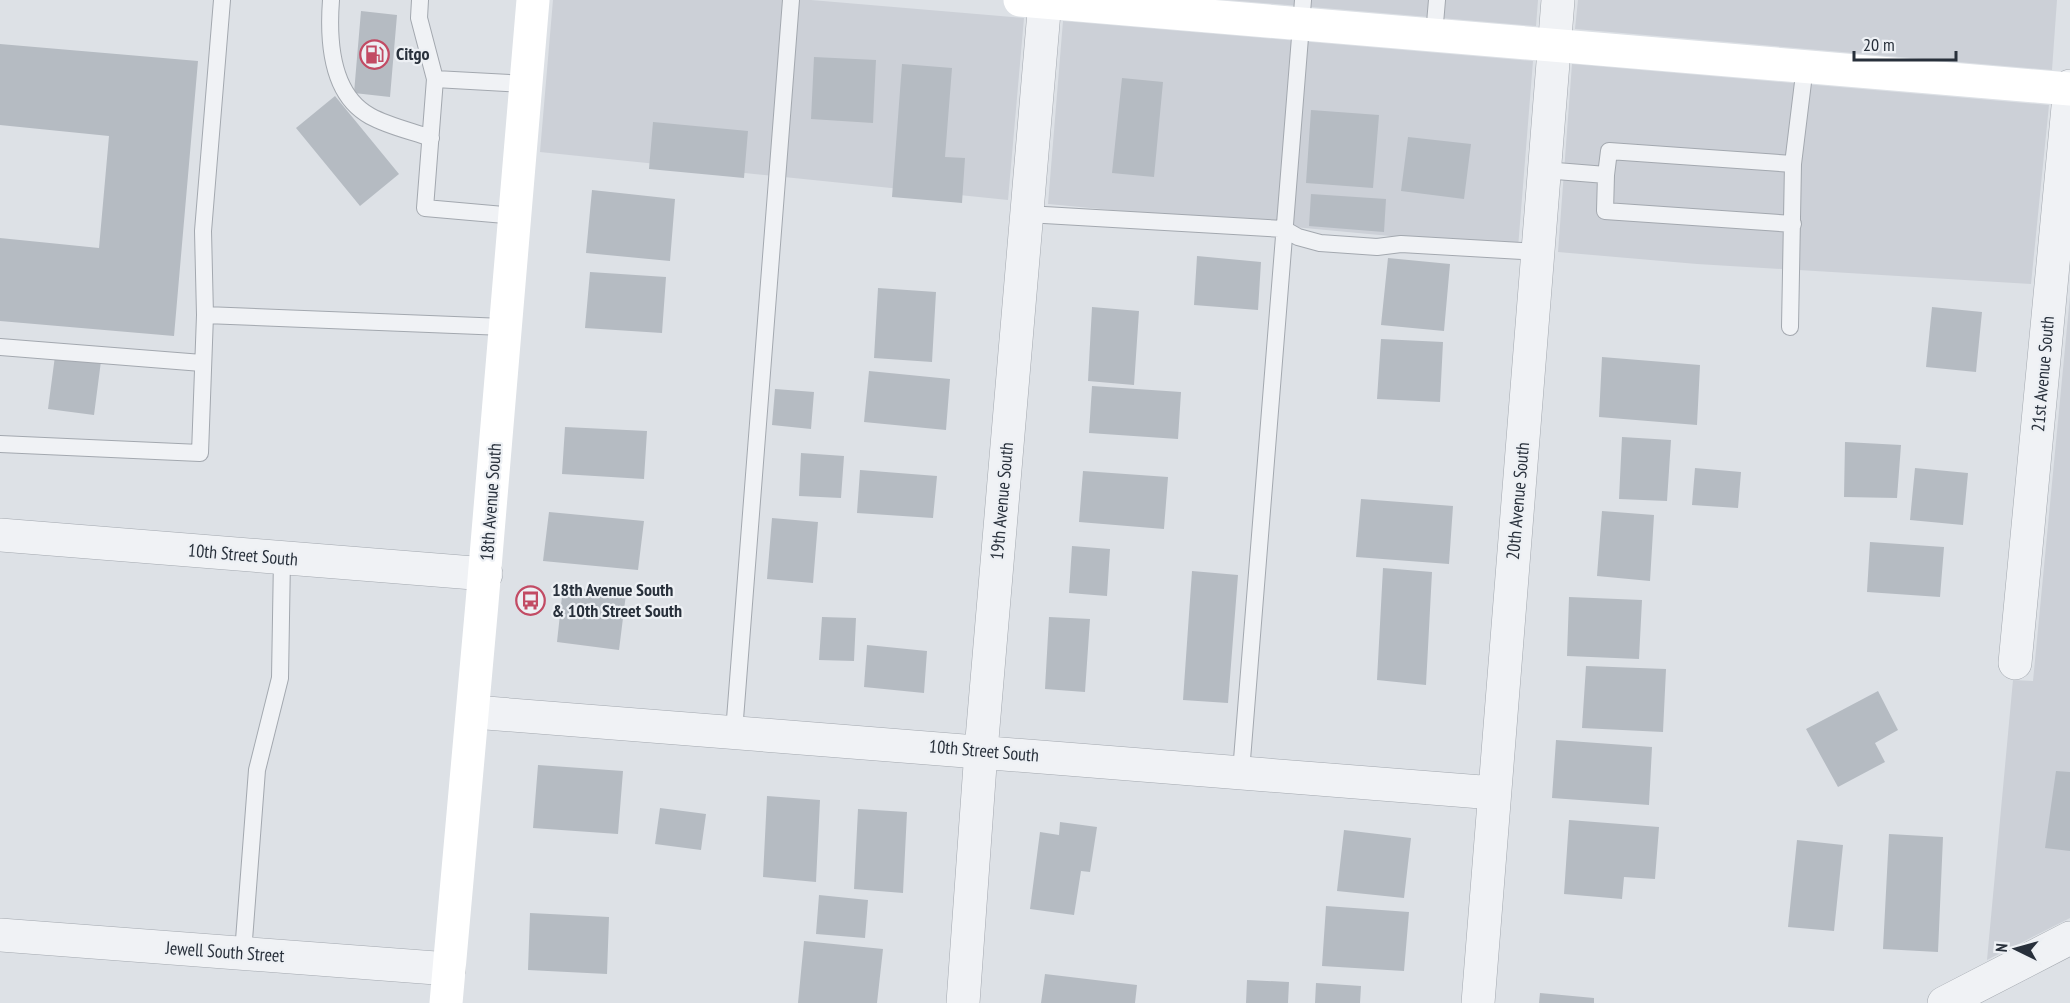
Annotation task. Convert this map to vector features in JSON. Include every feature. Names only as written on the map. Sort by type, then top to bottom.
[{"type":"street","name":"18th Avenue South","points":[[446,1003],[486,574],[504,327],[533,0]]},
{"type":"street","name":"20th Avenue South","points":[[1478,1003],[1558,0]]},
{"type":"street","points":[[1036,1],[1302,12],[1434,35],[2070,88]]},
{"type":"street","name":"19th Avenue South","points":[[963,1003],[981,751],[1027,214],[1036,1]]},
{"type":"street","name":"21st Avenue South","points":[[2015,663],[2063,241],[2070,88]]},
{"type":"street","name":"10th Street South","points":[[0,536],[486,574]]},
{"type":"street","name":"10th Street South","points":[[474,712],[1494,793]]},
{"type":"street","name":"Jewell South Street","points":[[0,935],[449,969]]},
{"type":"street","points":[[1944,1003],[2070,938]]},
{"type":"lane","points":[[0,444],[200,453],[205,315],[203,231],[222,0]]},
{"type":"lane","points":[[331,0],[329,28],[335,72],[353,104],[370,117],[431,138]]},
{"type":"lane","points":[[420,0],[419,18],[435,79],[425,208],[515,216]]},
{"type":"lane","points":[[734,732],[791,0]]},
{"type":"lane","points":[[1434,35],[1437,0]]},
{"type":"lane","points":[[1241,772],[1302,12]]},
{"type":"lane","points":[[1790,327],[1793,164],[1805,66]]},
{"type":"lane","points":[[435,79],[526,84]]},
{"type":"lane","points":[[1792,224],[1605,211],[1609,151],[1793,164]]},
{"type":"lane","points":[[1544,170],[1606,175]]},
{"type":"lane","points":[[1027,214],[1284,229],[1298,237],[1320,243],[1377,247],[1401,244],[1538,252]]},
{"type":"lane","points":[[205,315],[504,327]]},
{"type":"lane","points":[[0,347],[202,363]]},
{"type":"lane","points":[[243,953],[257,770],[280,678],[282,558]]},
{"type":"shaded area","points":[[553,0],[811,0],[1024,18],[1008,200],[540,152]]},
{"type":"shaded area","points":[[1228,0],[1538,0],[1536,26]]},
{"type":"shaded area","points":[[1578,0],[2057,0],[2052,70],[1575,29]]},
{"type":"shaded area","points":[[1063,21],[1533,61],[1518,248],[1048,204]]},
{"type":"shaded area","points":[[1572,64],[2049,105],[2031,284],[1697,264],[1558,252]]},
{"type":"shaded area","points":[[2070,296],[2070,918],[1987,960],[2013,680],[2033,681]]},
{"type":"building","name":"Citgo","points":[[361,11],[397,15],[390,97],[354,93]]},
{"type":"building","points":[[0,44],[198,61],[174,336],[0,321],[0,238],[99,248],[109,136],[0,125]]},
{"type":"building","points":[[814,57],[876,60],[873,123],[811,119]]},
{"type":"building","points":[[902,64],[952,68],[945,157],[965,158],[962,203],[892,197]]},
{"type":"building","points":[[1122,78],[1163,82],[1154,177],[1112,173]]},
{"type":"building","points":[[335,96],[399,174],[360,206],[296,128]]},
{"type":"building","points":[[1311,110],[1379,115],[1373,188],[1306,183]]},
{"type":"building","points":[[653,122],[748,131],[744,178],[649,169]]},
{"type":"building","points":[[1408,137],[1471,144],[1464,199],[1401,191]]},
{"type":"building","points":[[592,190],[675,199],[670,261],[586,253]]},
{"type":"building","points":[[1311,194],[1386,199],[1384,232],[1309,226]]},
{"type":"building","points":[[1197,256],[1261,262],[1258,310],[1194,305]]},
{"type":"building","points":[[1388,258],[1450,264],[1444,331],[1381,325]]},
{"type":"building","points":[[590,272],[666,277],[662,333],[585,328]]},
{"type":"building","points":[[878,288],[936,292],[932,362],[874,358]]},
{"type":"building","points":[[1092,307],[1139,311],[1134,385],[1088,381]]},
{"type":"building","points":[[1932,307],[1982,312],[1976,372],[1926,367]]},
{"type":"building","points":[[1381,339],[1443,342],[1440,402],[1377,399]]},
{"type":"building","points":[[55,356],[101,361],[94,415],[48,409]]},
{"type":"building","points":[[1602,357],[1700,365],[1697,425],[1599,417]]},
{"type":"building","points":[[869,371],[950,379],[946,430],[864,422]]},
{"type":"building","points":[[1092,386],[1181,392],[1178,439],[1089,433]]},
{"type":"building","points":[[775,389],[814,392],[811,429],[772,425]]},
{"type":"building","points":[[565,427],[647,431],[644,479],[562,474]]},
{"type":"building","points":[[1622,437],[1671,440],[1667,501],[1619,499]]},
{"type":"building","points":[[1845,442],[1901,445],[1897,498],[1844,497]]},
{"type":"building","points":[[801,453],[844,456],[841,498],[799,496]]},
{"type":"building","points":[[1695,468],[1741,472],[1738,508],[1692,505]]},
{"type":"building","points":[[1915,468],[1968,473],[1963,525],[1910,520]]},
{"type":"building","points":[[860,470],[937,476],[933,518],[857,513]]},
{"type":"building","points":[[1083,471],[1168,477],[1164,529],[1079,522]]},
{"type":"building","points":[[1361,499],[1453,506],[1449,564],[1356,557]]},
{"type":"building","points":[[1602,511],[1654,515],[1650,581],[1597,576]]},
{"type":"building","points":[[549,512],[644,521],[638,570],[543,561]]},
{"type":"building","points":[[772,518],[818,522],[813,583],[767,579]]},
{"type":"building","points":[[1870,542],[1944,547],[1940,597],[1867,592]]},
{"type":"building","points":[[1072,546],[1110,549],[1107,596],[1069,593]]},
{"type":"building","points":[[1383,568],[1432,572],[1426,685],[1377,680]]},
{"type":"building","points":[[1192,571],[1238,575],[1228,703],[1183,700]]},
{"type":"building","points":[[563,587],[626,594],[619,650],[557,642]]},
{"type":"building","points":[[1569,597],[1642,600],[1639,659],[1567,656]]},
{"type":"building","points":[[822,617],[856,618],[854,661],[819,660]]},
{"type":"building","points":[[1049,617],[1090,619],[1085,692],[1045,689]]},
{"type":"building","points":[[867,645],[927,651],[924,693],[864,687]]},
{"type":"building","points":[[1586,666],[1666,669],[1663,732],[1582,728]]},
{"type":"building","points":[[1878,691],[1898,730],[1875,743],[1885,762],[1838,787],[1806,729]]},
{"type":"building","points":[[1556,740],[1652,747],[1649,805],[1552,798]]},
{"type":"building","points":[[538,765],[623,771],[618,834],[533,828]]},
{"type":"building","points":[[2056,771],[2070,772],[2070,851],[2045,848]]},
{"type":"building","points":[[767,796],[820,800],[816,882],[763,877]]},
{"type":"building","points":[[660,808],[706,814],[701,850],[655,844]]},
{"type":"building","points":[[858,809],[907,812],[903,893],[854,889]]},
{"type":"building","points":[[1569,820],[1659,827],[1655,879],[1624,877],[1622,899],[1564,894]]},
{"type":"building","points":[[1060,822],[1097,827],[1090,872],[1081,871],[1074,915],[1030,909],[1040,832],[1059,835]]},
{"type":"building","points":[[1344,830],[1411,838],[1404,898],[1337,891]]},
{"type":"building","points":[[1889,834],[1943,837],[1938,952],[1883,949]]},
{"type":"building","points":[[1797,840],[1843,845],[1834,931],[1788,927]]},
{"type":"building","points":[[819,895],[868,900],[865,938],[816,934]]},
{"type":"building","points":[[1326,906],[1409,912],[1404,971],[1322,966]]},
{"type":"building","points":[[530,913],[609,917],[607,974],[528,970]]},
{"type":"building","points":[[804,941],[883,949],[877,1003],[798,1003]]},
{"type":"building","points":[[1045,974],[1137,985],[1135,1003],[1041,1003]]},
{"type":"building","points":[[1247,980],[1289,982],[1288,1003],[1246,1003]]},
{"type":"building","points":[[1316,983],[1361,986],[1360,1003],[1315,1003]]},
{"type":"building","points":[[1540,993],[1594,998],[1594,1003],[1539,1003]]},
{"type":"place","name":"Citgo","points":[[375,54]]},
{"type":"place","name":"18th Avenue South & 10th Street South","points":[[531,600]]}]
